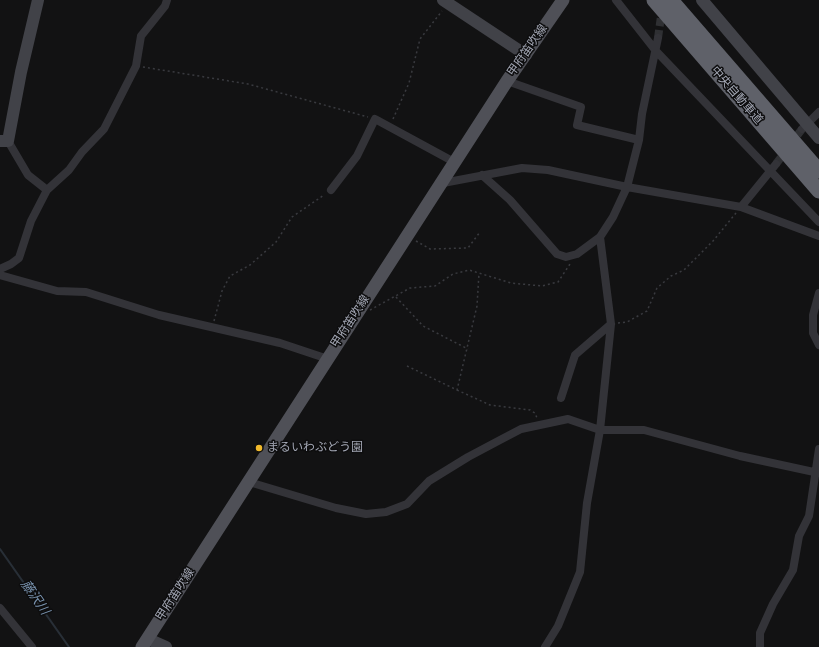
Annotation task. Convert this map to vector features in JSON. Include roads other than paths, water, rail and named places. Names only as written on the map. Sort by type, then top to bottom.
[{"type":"highway","name":"中央自動車道","points":[[654,0],[819,191]]},
{"type":"highway","name":"中央自動車道","points":[[671,0],[819,171]]},
{"type":"main road","name":"甲府笛吹線","points":[[145,643],[456,163],[507,81],[564,0]]},
{"type":"street","points":[[38,0],[4,141],[28,175],[47,190]]},
{"type":"street","points":[[0,268],[11,264],[19,258],[31,221],[47,190],[70,170],[82,152],[104,129],[136,66],[141,36],[165,6],[167,0]]},
{"type":"street","points":[[616,0],[656,51],[774,167],[819,222]]},
{"type":"street","points":[[702,0],[804,126],[819,138]]},
{"type":"street","points":[[446,2],[526,55]]},
{"type":"street","points":[[482,175],[510,200],[557,254],[566,257],[577,254],[600,237],[613,217],[627,187],[639,140],[642,114],[658,38]]},
{"type":"street","points":[[507,81],[581,106],[577,125],[639,140]]},
{"type":"street","points":[[804,126],[819,112]]},
{"type":"street","points":[[331,190],[357,156],[375,119],[456,163]]},
{"type":"street","points":[[741,207],[774,167]]},
{"type":"street","points":[[443,183],[522,168],[548,170],[627,187],[741,207],[819,236]]},
{"type":"street","points":[[545,647],[558,626],[580,572],[587,503],[600,430],[611,324],[600,237]]},
{"type":"street","points":[[0,276],[57,291],[86,292],[158,315],[213,326],[280,343],[328,359]]},
{"type":"street","points":[[819,292],[813,315],[813,333],[819,345]]},
{"type":"street","points":[[561,398],[575,355],[611,324]]},
{"type":"street","points":[[249,482],[336,508],[366,514],[386,512],[407,504],[430,481],[468,457],[521,429],[568,419],[600,430],[644,430],[740,456],[817,472]]},
{"type":"street","points":[[760,647],[760,633],[772,604],[793,570],[799,536],[809,516],[817,472],[819,450]]},
{"type":"street","points":[[0,608],[32,647]]},
{"type":"street","points":[[145,643],[166,647]]},
{"type":"waterway","name":"藤沢川","points":[[0,549],[69,647]]},
{"type":"tunnel","points":[[658,38],[662,9]]},
{"type":"tunnel","points":[[776,164],[802,129]]},
{"type":"place","name":"まるいわぶどう園","points":[[259,448]]}]
